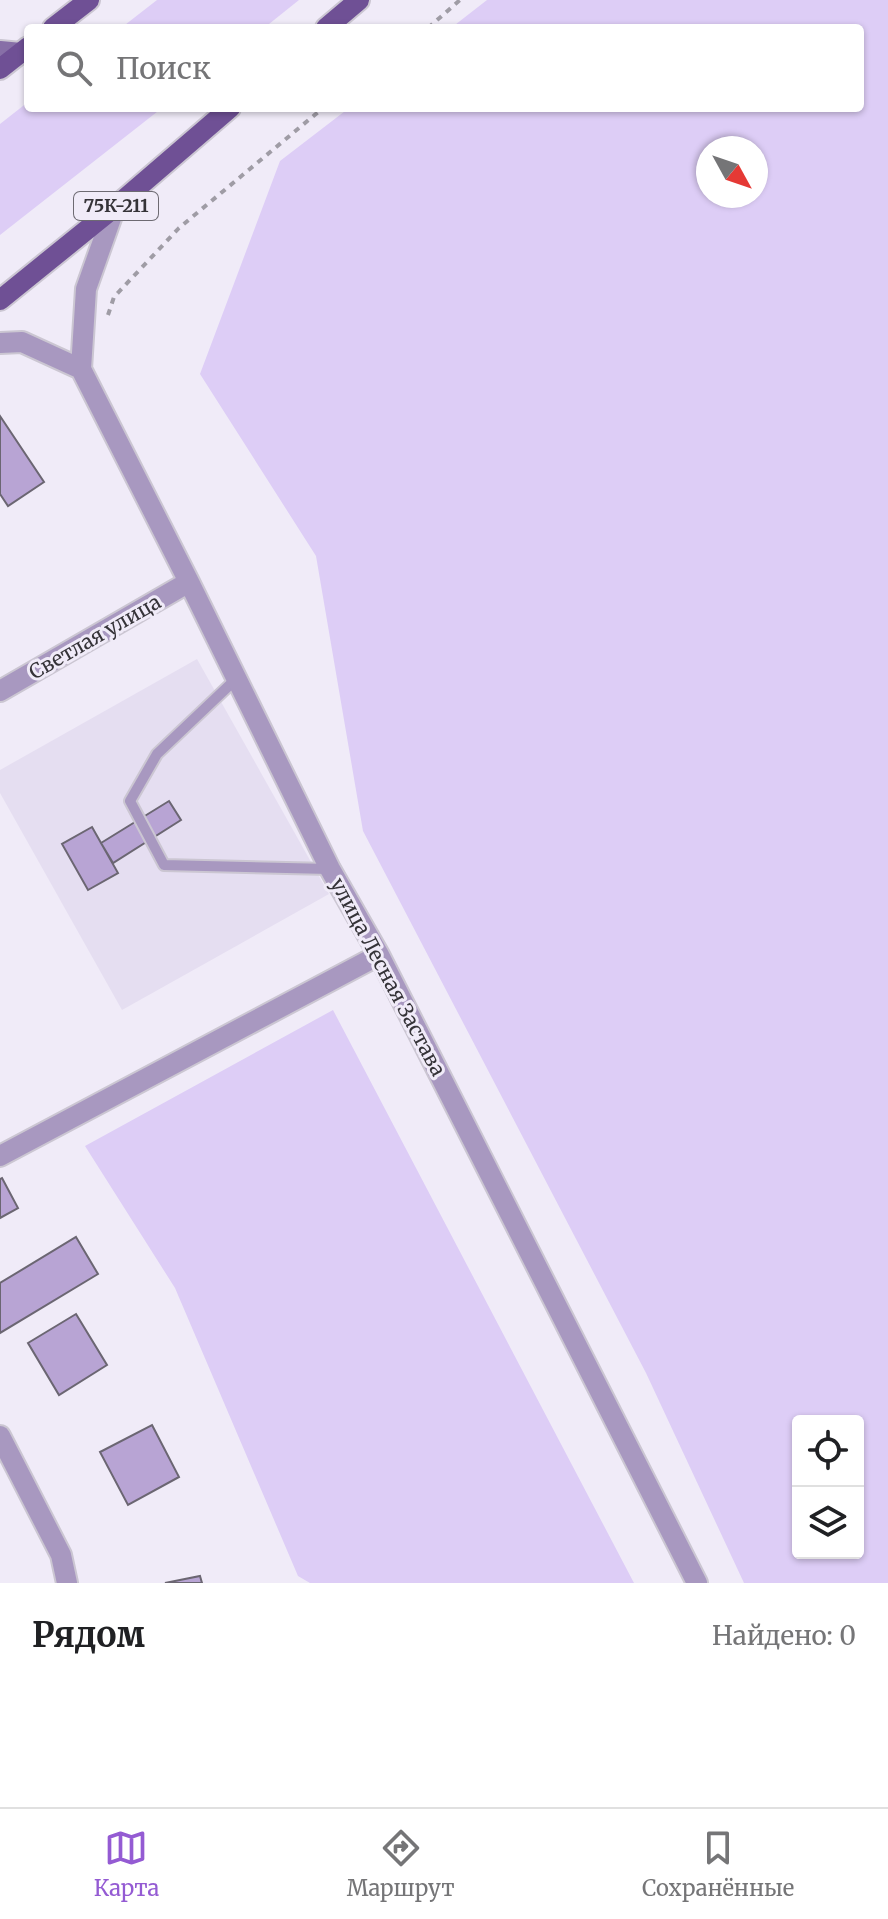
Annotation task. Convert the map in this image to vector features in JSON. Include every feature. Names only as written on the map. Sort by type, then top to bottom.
[{"type":"main road","points":[[58,24],[89,0]]},
{"type":"main road","points":[[331,24],[359,0]]},
{"type":"main road","points":[[0,69],[16,51]]},
{"type":"main road","name":"75К-211","points":[[0,300],[225,112]]},
{"type":"street","points":[[0,343],[22,342],[81,369],[86,289],[115,207]]},
{"type":"street","name":"улица Лесная Застава","points":[[81,369],[330,869],[379,955],[697,1583]]},
{"type":"street","name":"Светлая улица","points":[[0,691],[189,582]]},
{"type":"street","points":[[0,1156],[379,955]]},
{"type":"street","points":[[0,1436],[61,1555],[67,1583]]},
{"type":"lane","points":[[236,679],[157,754],[130,801],[164,865],[330,869]]},
{"type":"path","points":[[433,24],[460,0]]},
{"type":"path","points":[[107,320],[114,297],[179,228],[318,112]]},
{"type":"shaded area","points":[[157,0],[299,0],[269,24],[126,24]]},
{"type":"shaded area","points":[[487,0],[888,0],[888,1583],[744,1583],[646,1373],[363,831],[316,556],[200,374],[280,161],[344,112],[864,112],[864,24],[456,24]]},
{"type":"shaded area","points":[[24,105],[24,112],[157,112],[0,235],[0,124]]},
{"type":"shaded area","points":[[197,659],[329,894],[122,1010],[0,793],[0,770]]},
{"type":"shaded area","points":[[333,1010],[634,1583],[310,1583],[298,1576],[175,1288],[85,1146]]},
{"type":"building","points":[[0,416],[44,482],[8,506],[0,494]]},
{"type":"building","points":[[169,801],[181,820],[113,863],[101,843]]},
{"type":"building","points":[[92,827],[118,873],[88,890],[62,844]]},
{"type":"building","points":[[0,1179],[18,1208],[0,1218]]},
{"type":"building","points":[[76,1237],[98,1274],[0,1333],[0,1283]]},
{"type":"building","points":[[76,1314],[107,1365],[59,1395],[28,1343]]},
{"type":"building","points":[[152,1425],[179,1477],[128,1505],[100,1452]]},
{"type":"building","points":[[200,1576],[202,1583],[165,1583]]}]
